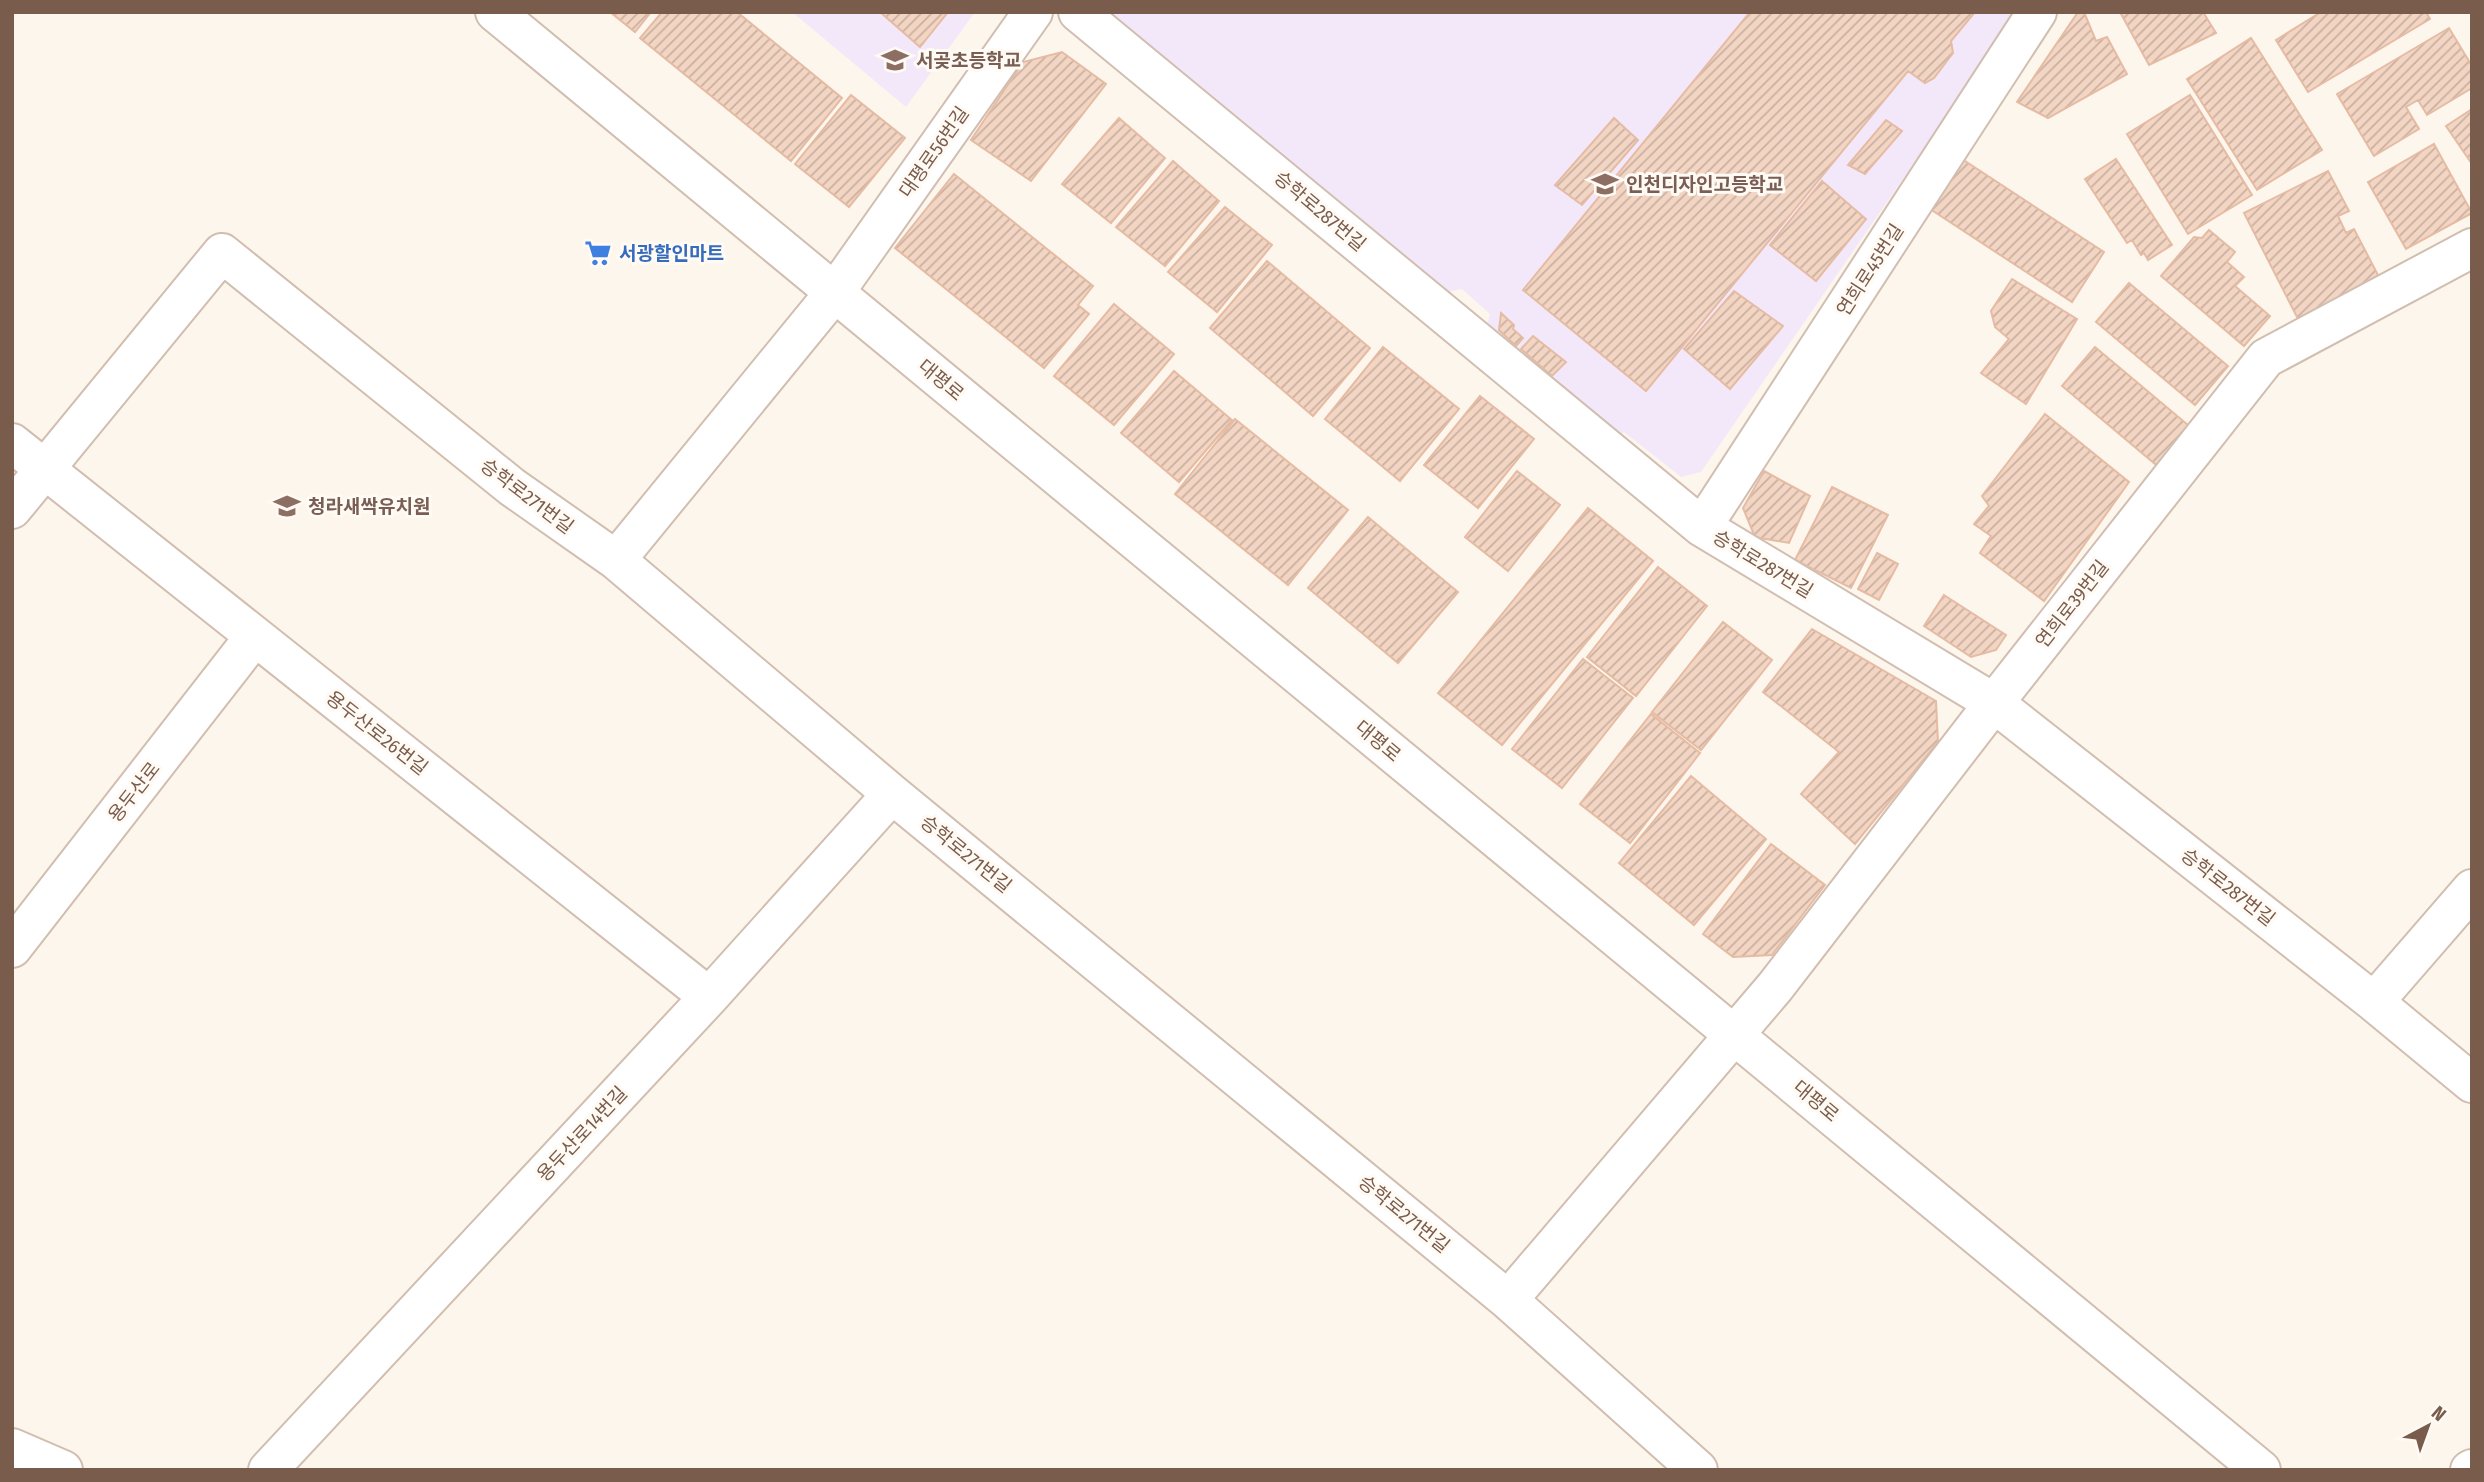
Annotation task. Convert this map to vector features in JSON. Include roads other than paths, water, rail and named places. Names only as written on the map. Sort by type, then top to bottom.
[{"type":"street","name":"대평로","points":[[495,12],[2262,1470]]},
{"type":"street","name":"대평로56번길","points":[[616,560],[835,292],[1033,12]]},
{"type":"street","name":"승학로287번길","points":[[1079,12],[1702,527],[1994,703],[2374,1002],[2472,1083]]},
{"type":"street","name":"연희로45번길","points":[[1702,527],[2037,12]]},
{"type":"street","name":"연희로39번길","points":[[1508,1300],[1775,987],[1994,703],[2266,358],[2472,248]]},
{"type":"street","name":"승학로271번길","points":[[44,468],[222,253],[512,487],[616,560],[892,794],[1508,1300],[1698,1470]]},
{"type":"street","name":"용두산로26번길","points":[[12,443],[709,997]]},
{"type":"street","points":[[12,509],[44,468]]},
{"type":"street","name":"용두산로","points":[[12,948],[255,636]]},
{"type":"street","name":"용두산로14번길","points":[[268,1470],[709,997],[892,794]]},
{"type":"street","points":[[2374,1002],[2472,889]]},
{"type":"street","points":[[12,1448],[64,1470]]},
{"type":"place","name":"서곶초등학교","points":[[895,60]]},
{"type":"place","name":"인천디자인고등학교","points":[[1605,184]]},
{"type":"place","name":"서광할인마트","points":[[598,253]]},
{"type":"place","name":"청라새싹유치원","points":[[287,506]]}]
